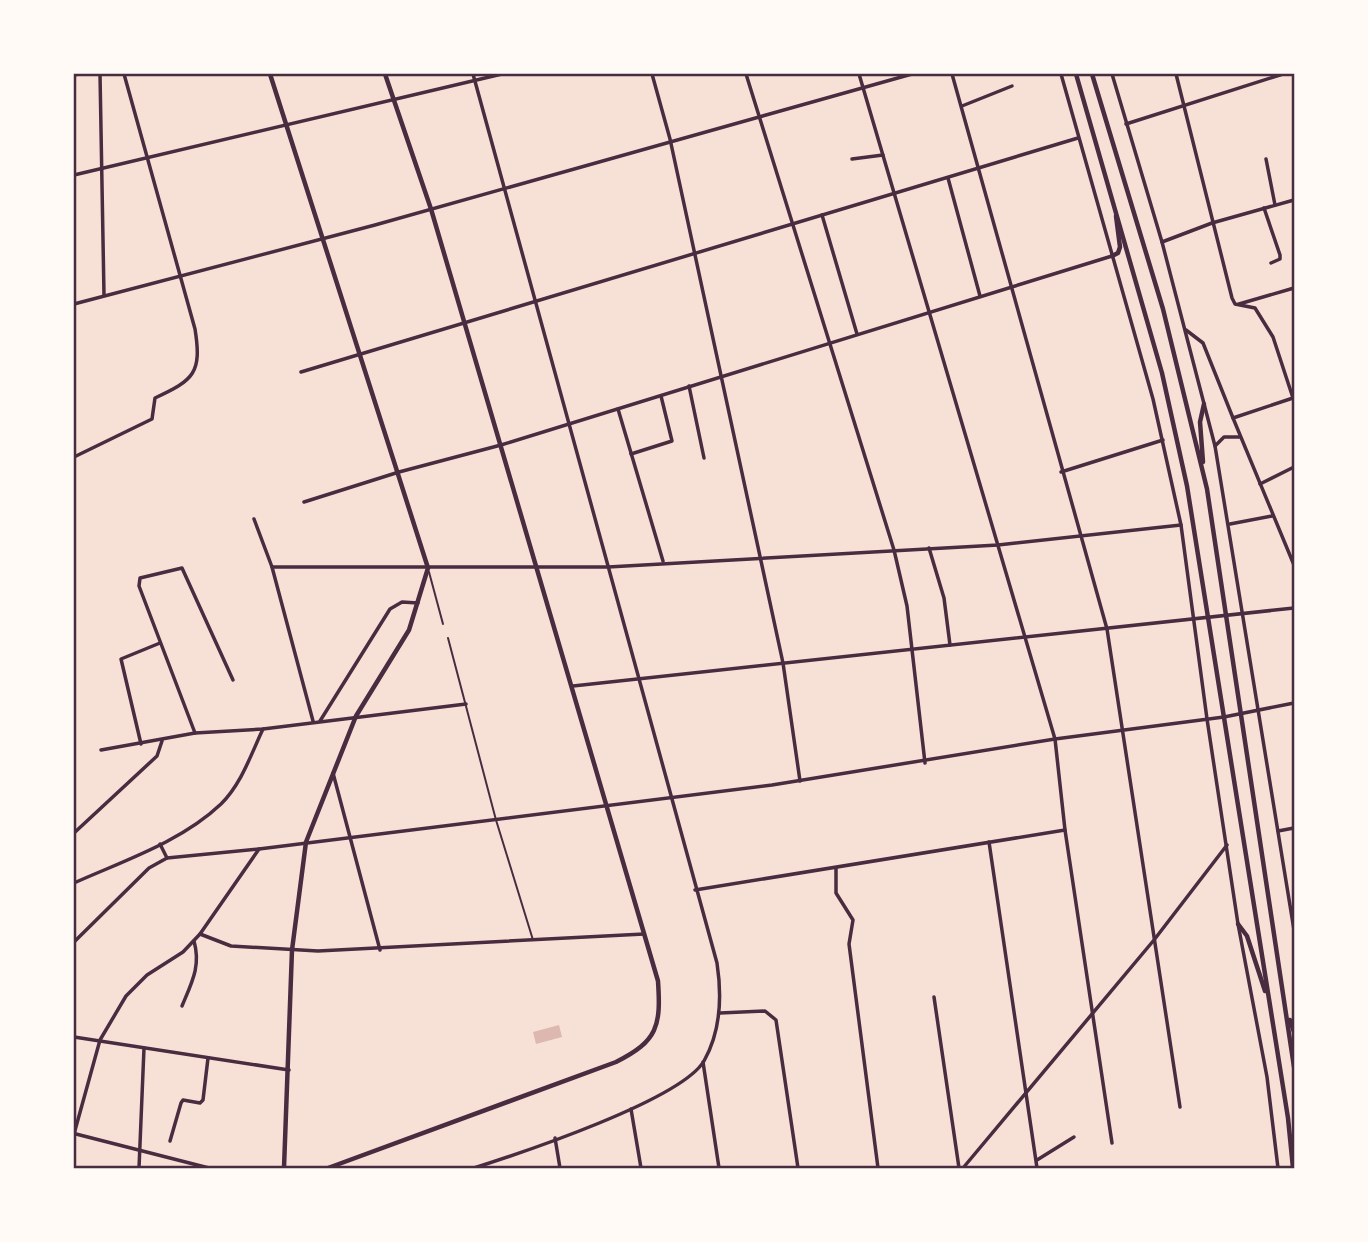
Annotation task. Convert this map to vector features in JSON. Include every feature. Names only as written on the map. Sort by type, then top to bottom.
[{"type":"street","points":[[74,75],[79,74]]},
{"type":"street","points":[[100,74],[104,295]]},
{"type":"street","points":[[74,457],[152,419],[155,398],[193,376],[197,344],[124,74]]},
{"type":"street","points":[[270,74],[325,238],[428,568],[409,630],[356,716],[306,842],[292,950],[284,1168]]},
{"type":"street","points":[[328,1168],[639,1051],[656,1032],[660,1009],[658,981],[609,807],[431,209],[385,74]]},
{"type":"street","points":[[473,74],[570,424],[636,677],[717,963],[720,1013],[703,1062],[686,1080],[666,1093],[631,1109],[474,1168]]},
{"type":"street","points":[[74,175],[502,74]]},
{"type":"street","points":[[652,74],[670,139],[783,663],[800,781]]},
{"type":"street","points":[[747,74],[894,550],[907,606],[925,762]]},
{"type":"street","points":[[859,74],[1055,738],[1065,830],[1112,1143]]},
{"type":"street","points":[[74,304],[431,209],[670,139],[912,74]]},
{"type":"street","points":[[952,74],[1107,629],[1180,1107]]},
{"type":"street","points":[[1061,74],[1163,440],[1181,525],[1207,719],[1238,924],[1267,1077],[1278,1168]]},
{"type":"street","points":[[1076,74],[1162,373],[1186,486],[1269,998],[1293,1168]]},
{"type":"street","points":[[1092,74],[1163,309],[1202,466],[1294,1067]]},
{"type":"street","points":[[1112,74],[1162,242],[1215,446],[1230,524],[1294,930]]},
{"type":"street","points":[[1176,74],[1232,298],[1239,304],[1256,309],[1270,329],[1294,398],[1233,418]]},
{"type":"street","points":[[1126,124],[1283,74]]},
{"type":"street","points":[[961,107],[1012,86]]},
{"type":"street","points":[[301,372],[1078,138]]},
{"type":"street","points":[[852,159],[883,155]]},
{"type":"street","points":[[1266,159],[1275,205]]},
{"type":"street","points":[[948,177],[980,296]]},
{"type":"street","points":[[1162,242],[1212,223],[1294,200]]},
{"type":"street","points":[[1264,208],[1280,255],[1280,260],[1271,263]]},
{"type":"street","points":[[304,502],[662,396],[1112,256],[1118,253],[1120,247],[1117,212]]},
{"type":"street","points":[[822,215],[857,334]]},
{"type":"street","points":[[1239,304],[1294,288]]},
{"type":"street","points":[[1184,328],[1203,344],[1294,565]]},
{"type":"street","points":[[689,386],[704,458]]},
{"type":"street","points":[[631,454],[672,441],[662,396]]},
{"type":"street","points":[[1202,466],[1200,422],[1204,404]]},
{"type":"street","points":[[618,409],[663,561]]},
{"type":"street","points":[[1215,446],[1224,436],[1240,437]]},
{"type":"street","points":[[1061,472],[1163,440]]},
{"type":"street","points":[[1260,484],[1294,467]]},
{"type":"street","points":[[1230,524],[1273,516]]},
{"type":"street","points":[[254,519],[272,567],[313,721]]},
{"type":"street","points":[[272,567],[608,566],[998,545],[1181,525]]},
{"type":"street","points":[[929,548],[944,598],[950,645]]},
{"type":"street","points":[[195,733],[138,581],[165,570],[182,568],[233,680]]},
{"type":"street","points":[[320,721],[390,609],[402,602],[418,603]]},
{"type":"street","points":[[573,686],[636,677],[1107,629],[1226,613],[1294,608]]},
{"type":"street","points":[[141,744],[121,659],[160,643]]},
{"type":"street","points":[[74,942],[149,868],[167,858],[670,799],[925,762],[1055,738],[1224,717],[1294,703]]},
{"type":"street","points":[[101,750],[195,733],[263,729],[466,704]]},
{"type":"street","points":[[74,883],[160,844],[222,803],[245,770],[263,729]]},
{"type":"street","points":[[74,832],[157,756],[161,751],[162,741]]},
{"type":"street","points":[[332,771],[380,950]]},
{"type":"street","points":[[1278,831],[1294,828]]},
{"type":"street","points":[[695,890],[1065,830]]},
{"type":"street","points":[[989,842],[1037,1168]]},
{"type":"street","points":[[160,844],[167,858]]},
{"type":"street","points":[[961,1168],[1154,940],[1227,844]]},
{"type":"street","points":[[209,1168],[75,1134],[100,1040],[126,996],[147,975],[183,952],[194,941],[259,849]]},
{"type":"street","points":[[836,868],[836,893],[853,920],[849,944],[878,1168]]},
{"type":"street","points":[[1238,924],[1247,936],[1269,998]]},
{"type":"street","points":[[200,934],[232,946],[292,950],[380,950],[646,934]]},
{"type":"street","points":[[182,1006],[196,974],[197,954],[194,941]]},
{"type":"street","points":[[934,997],[961,1168]]},
{"type":"street","points":[[1286,1008],[1294,1032]]},
{"type":"street","points":[[720,1013],[765,1011],[776,1020],[799,1168]]},
{"type":"street","points":[[74,1037],[289,1070]]},
{"type":"street","points":[[139,1168],[144,1048]]},
{"type":"street","points":[[170,1141],[183,1100],[203,1100],[208,1058]]},
{"type":"street","points":[[703,1062],[719,1168]]},
{"type":"street","points":[[631,1109],[640,1168]]},
{"type":"street","points":[[1036,1160],[1074,1137]]},
{"type":"street","points":[[555,1138],[560,1168]]},
{"type":"lane","points":[[428,568],[443,624]]},
{"type":"lane","points":[[448,638],[496,820],[533,941]]},
{"type":"shaded area","points":[[559,1025],[562,1037],[536,1044],[533,1032]]}]
